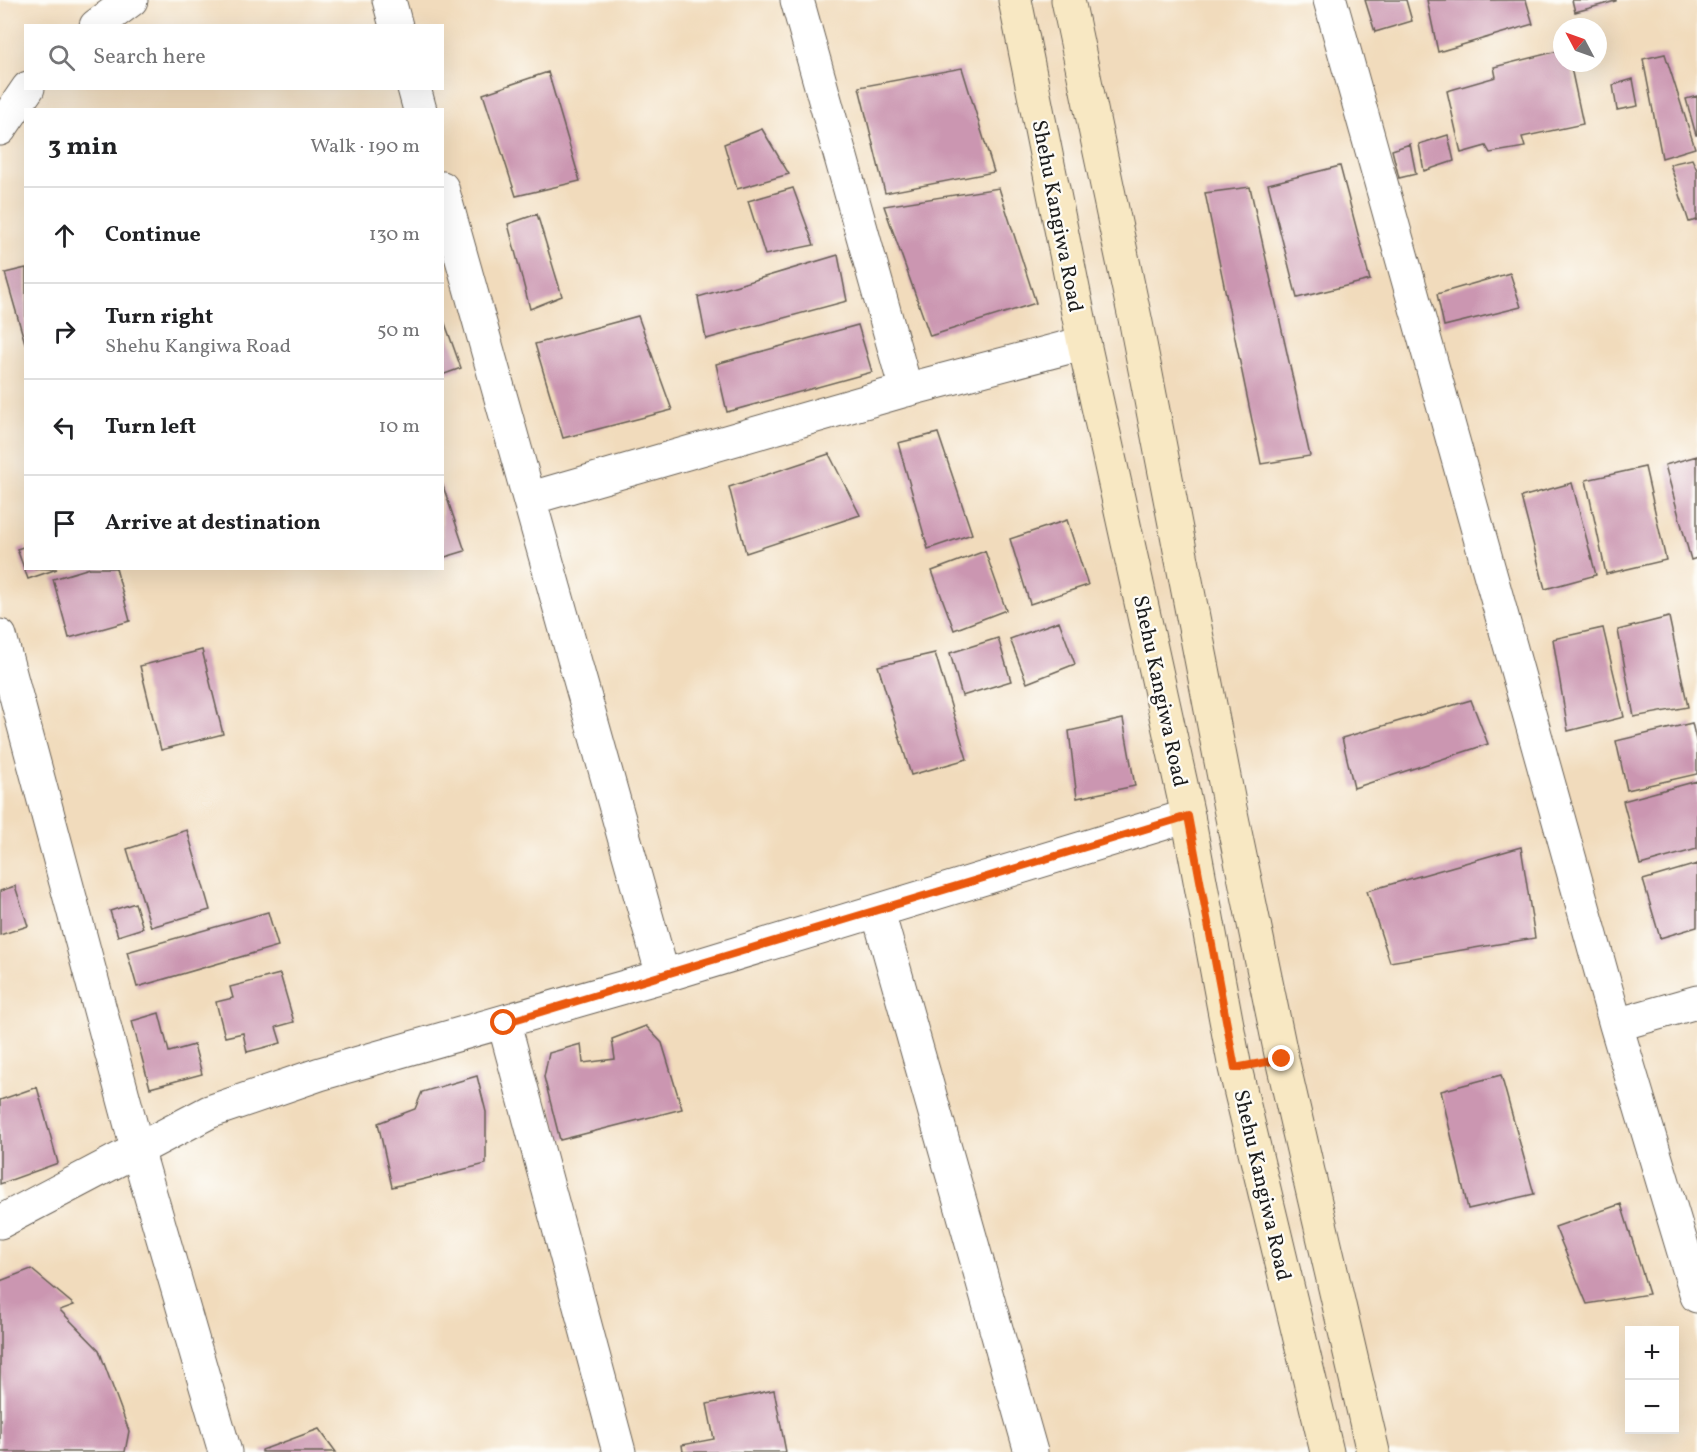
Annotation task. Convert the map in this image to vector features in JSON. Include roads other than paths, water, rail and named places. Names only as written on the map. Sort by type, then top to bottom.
[{"type":"main road","name":"Shehu Kangiwa Road","points":[[1015,0],[1084,343],[1188,816],[1235,1068],[1327,1452]]},
{"type":"main road","name":"Shehu Kangiwa Road","points":[[1068,0],[1137,323],[1232,819],[1282,1059],[1373,1452]]},
{"type":"main road","points":[[1235,1068],[1282,1059]]},
{"type":"street","points":[[99,24],[131,0]]},
{"type":"street","points":[[389,0],[395,24]]},
{"type":"street","points":[[797,0],[906,390]]},
{"type":"street","points":[[1330,0],[1616,1025],[1697,1296]]},
{"type":"street","points":[[0,129],[27,90]]},
{"type":"street","points":[[415,90],[419,108]]},
{"type":"street","points":[[444,195],[531,498],[663,976]]},
{"type":"street","points":[[531,498],[906,390],[1084,343]]},
{"type":"street","points":[[2,650],[138,1152],[225,1452]]},
{"type":"street","points":[[0,1222],[209,1113],[320,1074],[663,976],[1188,816]]},
{"type":"street","points":[[878,912],[1031,1452]]},
{"type":"street","points":[[1616,1025],[1697,1002]]},
{"type":"street","points":[[504,1023],[619,1452]]}]
